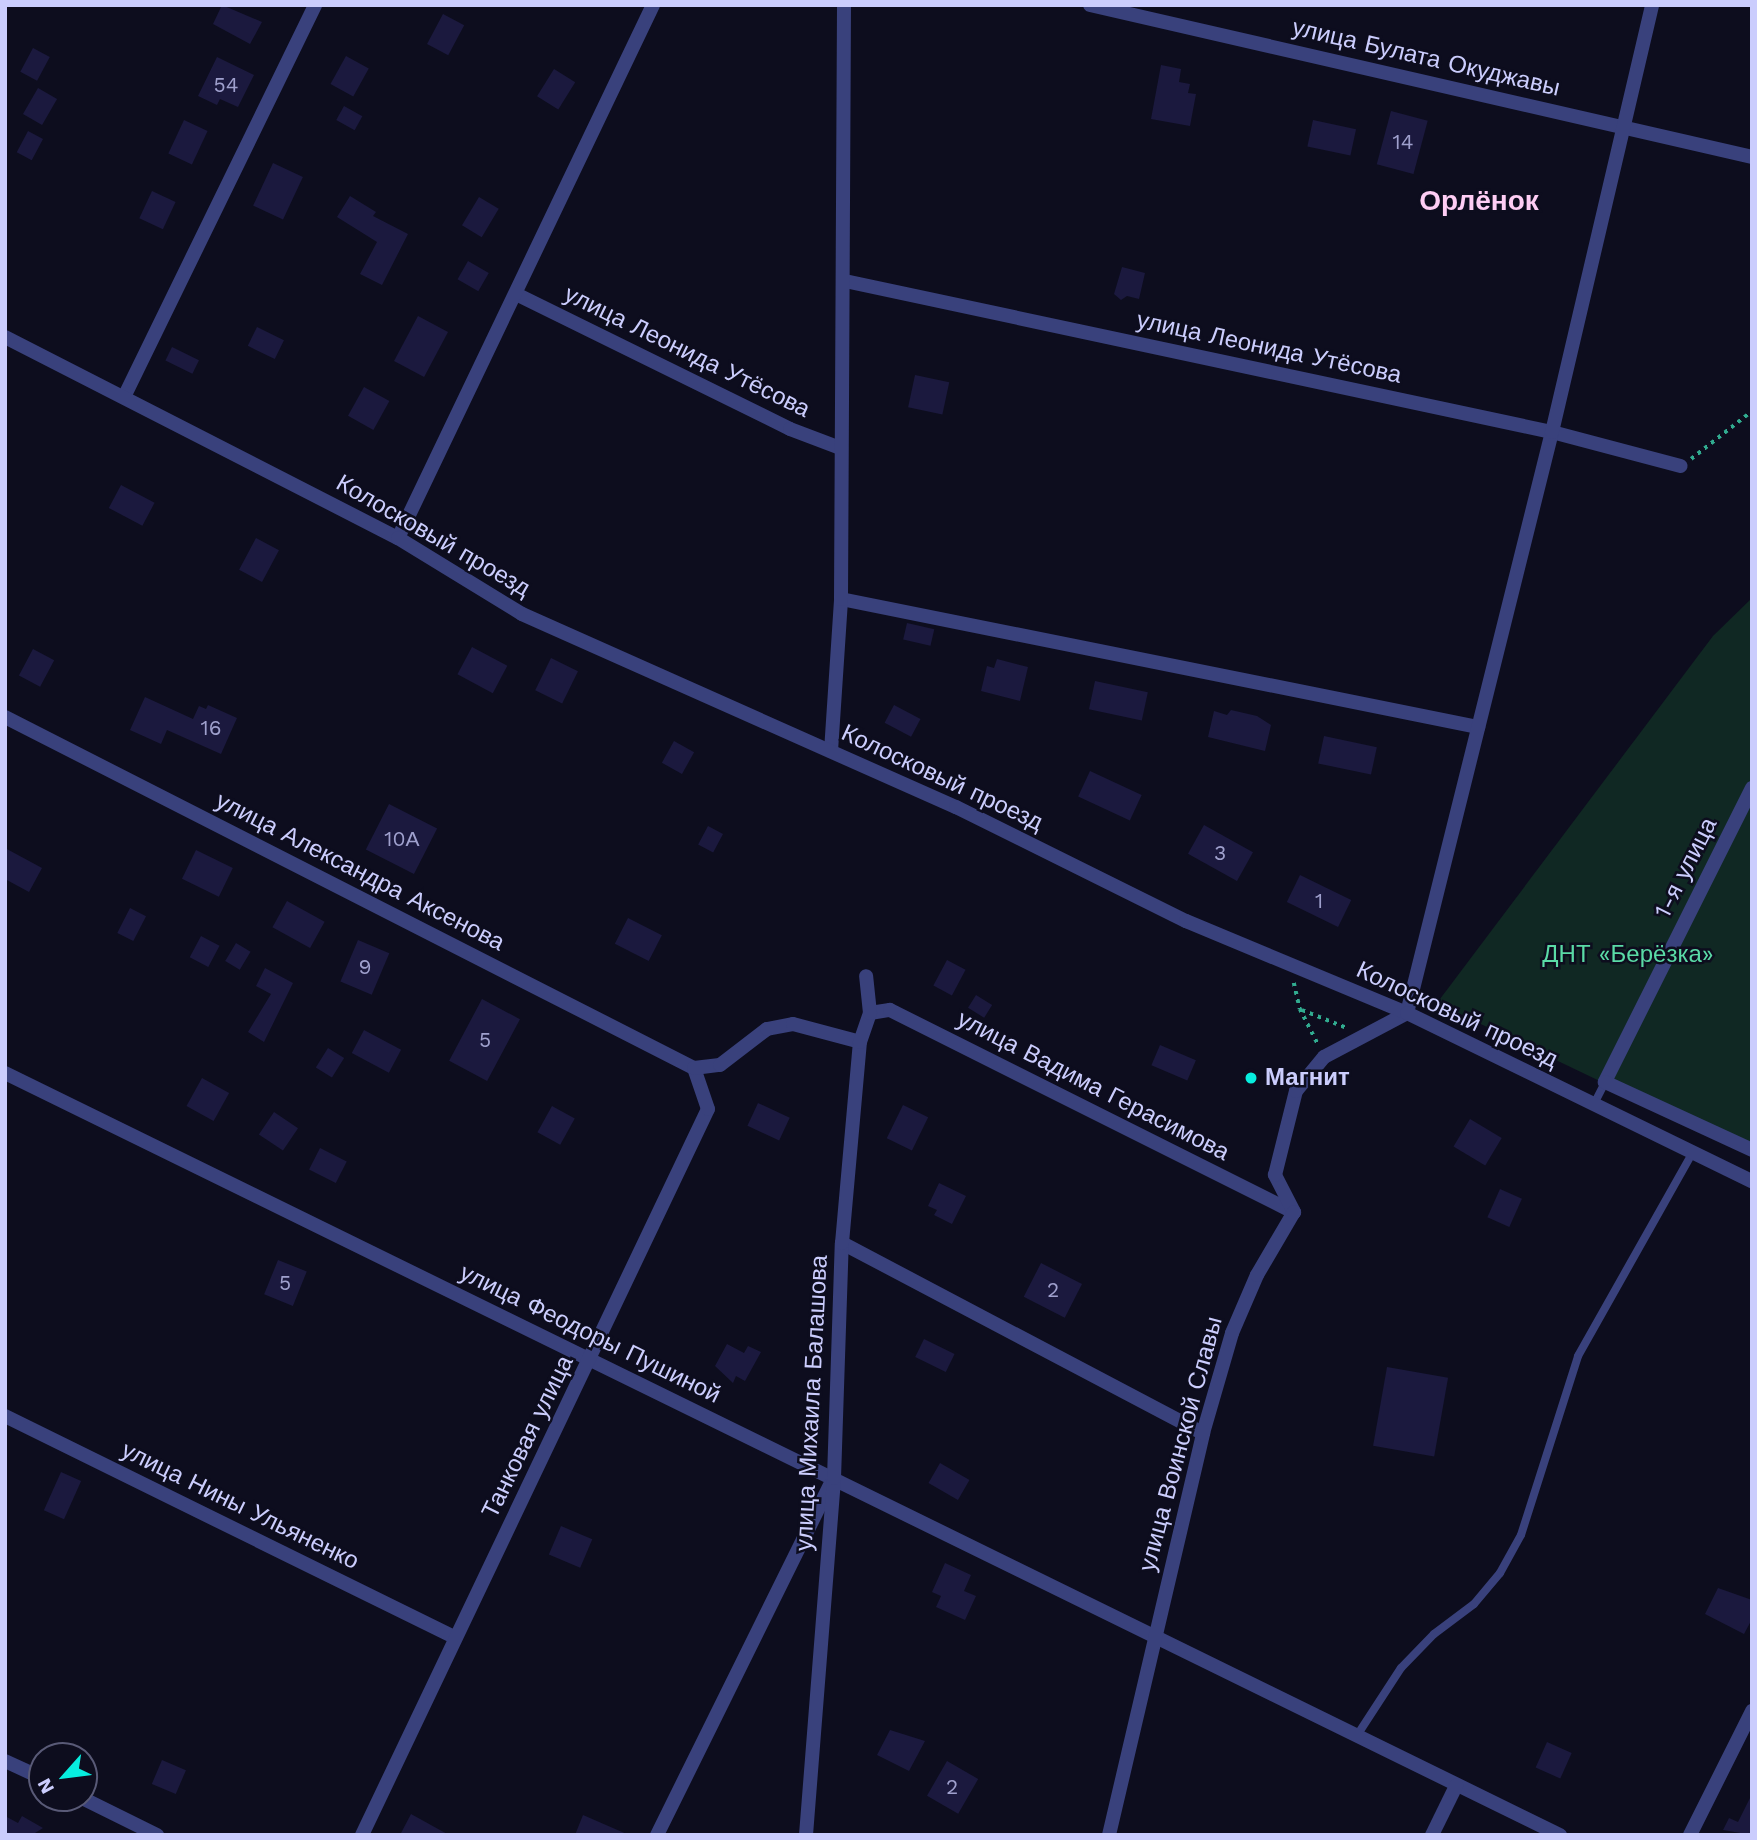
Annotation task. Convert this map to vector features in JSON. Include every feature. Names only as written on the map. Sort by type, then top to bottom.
[{"type":"street","points":[[125,395],[315,5]]},
{"type":"street","points":[[398,538],[653,5]]},
{"type":"street","name":"улица Леонида Утёсова","points":[[831,751],[841,599],[840,448],[845,281],[844,5]]},
{"type":"street","name":"улица Булата Окуджавы","points":[[1090,5],[1752,157]]},
{"type":"street","points":[[1294,1212],[1275,1175],[1283,1133],[1296,1091],[1324,1056],[1407,1013],[1552,432],[1621,126],[1653,5]]},
{"type":"street","name":"улица Леонида Утёсова","points":[[845,281],[1552,432],[1681,467]]},
{"type":"street","name":"улица Леонида Утёсова","points":[[516,294],[790,429],[840,448]]},
{"type":"street","name":"Колосковый проезд","points":[[5,337],[125,395],[398,538],[522,614],[831,751],[1186,921],[1407,1013],[1752,1181]]},
{"type":"street","points":[[841,599],[1478,727]]},
{"type":"street","name":"улица Александра Аксенова","points":[[5,717],[694,1068]]},
{"type":"street","name":"1-я улица","points":[[1605,1082],[1752,788]]},
{"type":"street","name":"улица Михаила Балашова","points":[[806,1835],[834,1478],[842,1243],[860,1042],[870,1013],[866,976]]},
{"type":"street","name":"улица Вадима Герасимова","points":[[870,1013],[890,1010],[1294,1212]]},
{"type":"street","points":[[694,1068],[720,1065],[767,1029],[793,1024],[860,1042]]},
{"type":"street","name":"Танковая улица","points":[[362,1835],[454,1637],[591,1361],[708,1109],[694,1068]]},
{"type":"street","name":"улица Феодоры Пушиной","points":[[5,1073],[1560,1835]]},
{"type":"street","points":[[1605,1082],[1752,1150]]},
{"type":"street","name":"улица Воинской Славы","points":[[1109,1835],[1203,1433],[1232,1333],[1257,1275],[1294,1212]]},
{"type":"street","points":[[842,1243],[1203,1433]]},
{"type":"street","name":"улица Нины Ульяненко","points":[[5,1416],[454,1637]]},
{"type":"street","points":[[657,1835],[834,1478]]},
{"type":"street","points":[[1690,1835],[1752,1711]]},
{"type":"street","points":[[5,1761],[28,1772]]},
{"type":"street","points":[[1432,1835],[1456,1786]]},
{"type":"street","points":[[98,1806],[157,1835]]},
{"type":"lane","points":[[1594,1104],[1605,1082]]},
{"type":"lane","points":[[1356,1737],[1401,1668],[1433,1634],[1474,1604],[1500,1573],[1521,1535],[1547,1441],[1578,1356],[1693,1152]]},
{"type":"path","points":[[1681,467],[1752,411]]},
{"type":"path","points":[[1289,964],[1300,1009],[1324,1056]]},
{"type":"path","points":[[1300,1009],[1365,1035]]},
{"type":"green space","name":"ДНТ «Берёзка»","points":[[1752,598],[1752,1154],[1437,1003],[1713,636]]},
{"type":"building","points":[[222,5],[262,22],[250,44],[213,24]]},
{"type":"building","points":[[443,14],[464,25],[448,55],[427,44]]},
{"type":"building","points":[[33,48],[50,57],[37,81],[20,72]]},
{"type":"building","points":[[346,56],[369,69],[353,97],[330,84]]},
{"type":"building","points":[[217,57],[254,75],[238,107],[220,99],[217,105],[198,96]]},
{"type":"building","points":[[1161,65],[1181,69],[1179,82],[1190,84],[1188,93],[1196,94],[1190,126],[1151,119]]},
{"type":"building","points":[[554,69],[575,82],[558,109],[537,96]]},
{"type":"building","points":[[38,88],[57,99],[42,125],[23,114]]},
{"type":"building","points":[[344,106],[362,116],[355,130],[336,120]]},
{"type":"building","points":[[1391,111],[1428,121],[1413,174],[1377,164]]},
{"type":"building","points":[[184,120],[208,131],[192,165],[168,154]]},
{"type":"building","points":[[1313,120],[1356,129],[1350,156],[1307,146]]},
{"type":"building","points":[[28,131],[43,139],[32,160],[17,152]]},
{"type":"building","points":[[273,163],[303,177],[283,220],[253,206]]},
{"type":"building","points":[[152,191],[176,202],[163,229],[139,218]]},
{"type":"building","points":[[350,196],[376,212],[373,216],[408,234],[382,285],[360,274],[377,242],[337,217]]},
{"type":"building","points":[[479,197],[499,209],[482,237],[462,225]]},
{"type":"building","points":[[468,261],[489,273],[478,291],[458,279]]},
{"type":"building","points":[[1122,267],[1145,273],[1139,299],[1127,296],[1121,300],[1114,294]]},
{"type":"building","points":[[418,316],[448,332],[424,377],[394,361]]},
{"type":"building","points":[[257,327],[284,340],[275,359],[248,346]]},
{"type":"building","points":[[172,347],[199,360],[192,374],[165,360]]},
{"type":"building","points":[[915,375],[949,382],[942,415],[908,407]]},
{"type":"building","points":[[364,387],[389,401],[373,430],[348,416]]},
{"type":"building","points":[[121,485],[155,503],[142,526],[109,508]]},
{"type":"building","points":[[256,538],[279,550],[262,582],[239,570]]},
{"type":"building","points":[[907,623],[934,629],[930,646],[903,640]]},
{"type":"building","points":[[472,647],[507,666],[493,693],[457,674]]},
{"type":"building","points":[[33,649],[54,660],[40,687],[19,675]]},
{"type":"building","points":[[551,658],[578,671],[562,704],[535,690]]},
{"type":"building","points":[[997,659],[1028,667],[1020,701],[981,691],[987,666],[994,668]]},
{"type":"building","points":[[1095,681],[1148,692],[1142,721],[1089,709]]},
{"type":"building","points":[[145,697],[193,719],[199,706],[206,709],[208,705],[237,718],[221,754],[167,730],[161,744],[130,730]]},
{"type":"building","points":[[894,705],[920,719],[911,737],[885,723]]},
{"type":"building","points":[[1231,710],[1257,716],[1271,725],[1265,751],[1208,737],[1214,711],[1227,715]]},
{"type":"building","points":[[1324,736],[1377,747],[1371,775],[1318,763]]},
{"type":"building","points":[[674,741],[694,752],[682,774],[662,763]]},
{"type":"building","points":[[1090,771],[1142,795],[1130,820],[1078,796]]},
{"type":"building","points":[[389,804],[437,829],[414,874],[366,849]]},
{"type":"building","points":[[1204,825],[1253,852],[1237,881],[1188,854]]},
{"type":"building","points":[[708,826],[723,834],[713,853],[698,845]]},
{"type":"building","points":[[5,848],[42,868],[29,892],[5,879]]},
{"type":"building","points":[[196,850],[233,868],[219,897],[182,879]]},
{"type":"building","points":[[1300,875],[1351,900],[1338,927],[1287,902]]},
{"type":"building","points":[[287,901],[325,922],[310,948],[272,927]]},
{"type":"building","points":[[130,908],[146,916],[133,941],[117,933]]},
{"type":"building","points":[[628,918],[662,935],[649,961],[615,944]]},
{"type":"building","points":[[201,936],[220,946],[208,967],[190,957]]},
{"type":"building","points":[[358,940],[389,953],[372,995],[340,981]]},
{"type":"building","points":[[236,943],[251,952],[240,970],[225,961]]},
{"type":"building","points":[[947,960],[966,970],[952,995],[933,986]]},
{"type":"building","points":[[265,968],[293,983],[264,1042],[248,1032],[271,994],[256,986]]},
{"type":"building","points":[[976,995],[992,1005],[984,1018],[968,1008]]},
{"type":"building","points":[[482,999],[520,1019],[487,1081],[449,1061]]},
{"type":"building","points":[[364,1030],[401,1050],[389,1073],[352,1053]]},
{"type":"building","points":[[1160,1045],[1196,1060],[1187,1080],[1151,1065]]},
{"type":"building","points":[[328,1048],[344,1058],[332,1078],[316,1068]]},
{"type":"building","points":[[202,1078],[229,1093],[214,1121],[186,1106]]},
{"type":"building","points":[[758,1103],[790,1118],[779,1140],[747,1126]]},
{"type":"building","points":[[903,1105],[928,1117],[912,1151],[887,1138]]},
{"type":"building","points":[[552,1106],[575,1119],[560,1145],[537,1132]]},
{"type":"building","points":[[274,1112],[298,1128],[283,1151],[259,1134]]},
{"type":"building","points":[[1470,1119],[1502,1138],[1485,1165],[1454,1146]]},
{"type":"building","points":[[320,1148],[347,1162],[336,1183],[309,1169]]},
{"type":"building","points":[[939,1183],[966,1196],[952,1224],[934,1215],[937,1210],[928,1206]]},
{"type":"building","points":[[1500,1189],[1522,1199],[1509,1227],[1487,1217]]},
{"type":"building","points":[[278,1260],[307,1272],[293,1306],[264,1294]]},
{"type":"building","points":[[1041,1263],[1082,1284],[1065,1318],[1024,1297]]},
{"type":"building","points":[[924,1339],[955,1354],[946,1372],[915,1357]]},
{"type":"building","points":[[727,1344],[744,1353],[748,1346],[761,1352],[745,1381],[736,1376],[733,1383],[715,1366]]},
{"type":"building","points":[[1387,1367],[1448,1378],[1434,1457],[1373,1446]]},
{"type":"building","points":[[940,1463],[969,1480],[958,1500],[928,1483]]},
{"type":"building","points":[[61,1472],[81,1481],[64,1519],[44,1510]]},
{"type":"building","points":[[561,1526],[592,1539],[580,1568],[549,1555]]},
{"type":"building","points":[[945,1563],[971,1575],[964,1591],[976,1596],[965,1620],[936,1607],[941,1596],[932,1592]]},
{"type":"building","points":[[1718,1588],[1752,1600],[1752,1619],[1744,1634],[1705,1614]]},
{"type":"building","points":[[890,1730],[925,1741],[909,1771],[877,1755]]},
{"type":"building","points":[[1547,1742],[1572,1753],[1560,1779],[1536,1768]]},
{"type":"building","points":[[162,1760],[186,1770],[176,1794],[152,1784]]},
{"type":"building","points":[[947,1761],[978,1779],[958,1814],[927,1796]]},
{"type":"building","points":[[1752,1794],[1752,1835],[1723,1830],[1729,1818],[1738,1822]]},
{"type":"building","points":[[411,1814],[449,1835],[400,1835]]},
{"type":"building","points":[[583,1815],[629,1835],[575,1835]]},
{"type":"building","points":[[5,1816],[18,1823],[22,1816],[43,1828],[35,1833],[38,1835],[5,1835]]},
{"type":"place","name":"Магнит","points":[[1251,1078]]},
{"type":"district","name":"Орлёнок","points":[[1479,201]]}]
